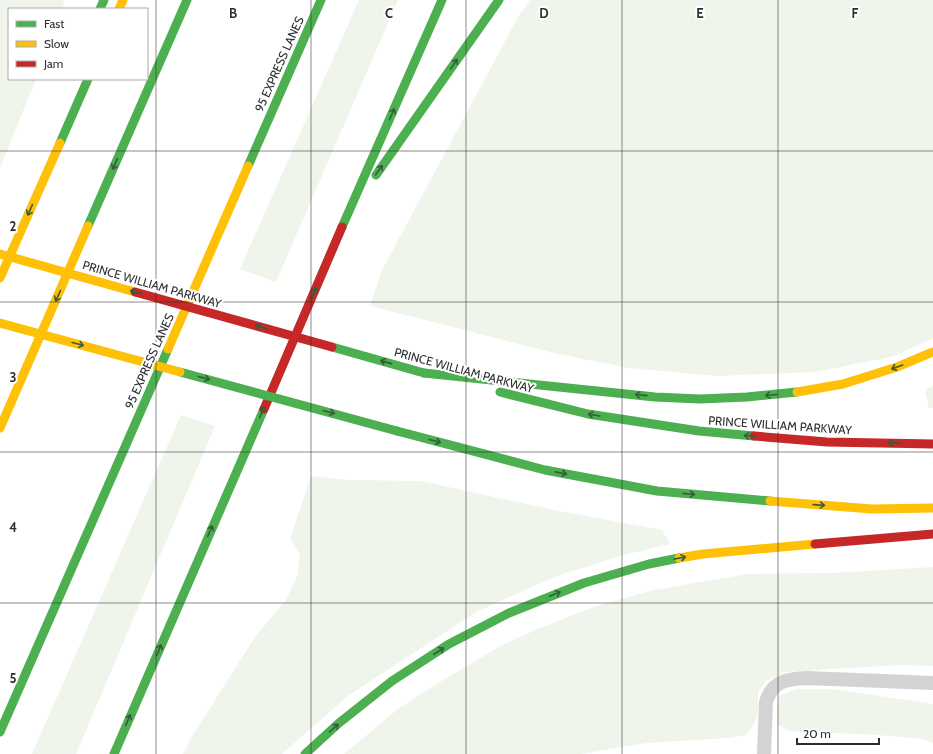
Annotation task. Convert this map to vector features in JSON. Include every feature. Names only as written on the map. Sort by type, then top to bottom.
[{"type":"highway","points":[[0,428],[187,0]]},
{"type":"highway","points":[[126,141],[197,0]]},
{"type":"highway","name":"95 EXPRESS LANES","points":[[0,732],[321,0]]},
{"type":"highway","points":[[114,754],[442,0]]},
{"type":"highway","points":[[348,214],[499,0]]},
{"type":"highway","points":[[0,278],[88,80]]},
{"type":"highway","points":[[46,174],[69,101]]},
{"type":"highway","name":"PRINCE WILLIAM PARKWAY","points":[[0,254],[424,373],[588,414],[699,431],[827,442],[933,444]]},
{"type":"highway","points":[[0,323],[545,470],[657,491],[872,509],[933,508]]},
{"type":"highway","points":[[424,373],[655,397],[700,399],[794,393],[843,384],[897,367],[933,352]]},
{"type":"highway","points":[[305,754],[339,723],[392,681],[449,644],[509,613],[584,583],[649,564],[703,554],[933,534]]},
{"type":"lane","points":[[764,754],[766,702],[768,693],[783,682],[793,678],[806,678],[933,683]]},
{"type":"shaded area","points":[[0,0],[64,0],[63,8],[8,8],[8,80],[36,80],[0,168]]},
{"type":"shaded area","points":[[359,0],[398,0],[276,282],[240,269]]},
{"type":"shaded area","points":[[530,0],[933,0],[933,338],[895,356],[815,372],[716,376],[629,368],[554,353],[370,306],[382,270],[518,17]]},
{"type":"shaded area","points":[[933,385],[933,408],[929,408],[925,390]]},
{"type":"shaded area","points":[[181,415],[215,426],[76,754],[32,754]]},
{"type":"shaded area","points":[[311,476],[347,480],[421,481],[554,510],[662,530],[670,544],[620,556],[554,577],[476,612],[348,696],[282,754],[183,754],[191,738],[255,637],[286,600],[298,574],[300,555],[290,539]]},
{"type":"shaded area","points":[[933,567],[933,666],[900,665],[784,672],[766,681],[758,692],[758,713],[754,725],[746,735],[728,738],[647,743],[581,754],[344,754],[398,709],[438,683],[504,644],[596,606],[654,590],[748,574],[832,573]]},
{"type":"shaded area","points":[[796,689],[832,689],[933,704],[933,743],[923,739],[877,735],[788,731],[777,724],[779,696]]},
{"type":"traffic: fast","points":[[100,8],[104,0]]},
{"type":"traffic: fast","points":[[88,226],[187,0]]},
{"type":"traffic: fast","points":[[248,166],[321,0]]},
{"type":"traffic: fast","points":[[342,227],[442,0]]},
{"type":"traffic: fast","points":[[376,175],[499,0]]},
{"type":"traffic: fast","points":[[60,143],[88,80]]},
{"type":"traffic: fast","points":[[332,347],[424,373]]},
{"type":"traffic: fast","points":[[0,732],[168,349]]},
{"type":"traffic: fast","points":[[180,372],[397,431]]},
{"type":"traffic: fast","points":[[424,373],[655,397],[700,399],[747,397],[797,392]]},
{"type":"traffic: fast","points":[[500,392],[588,414],[699,431],[754,436]]},
{"type":"traffic: fast","points":[[114,754],[264,409]]},
{"type":"traffic: fast","points":[[397,431],[545,470],[657,491],[770,501]]},
{"type":"traffic: fast","points":[[305,754],[339,723],[392,681],[449,644],[509,613],[584,583],[649,564],[679,558]]},
{"type":"traffic: slow","points":[[119,8],[123,0]]},
{"type":"traffic: slow","points":[[0,278],[60,143]]},
{"type":"traffic: slow","points":[[168,349],[248,166]]},
{"type":"traffic: slow","points":[[0,428],[88,226]]},
{"type":"traffic: slow","points":[[0,254],[135,292]]},
{"type":"traffic: slow","points":[[0,323],[180,372]]},
{"type":"traffic: slow","points":[[797,392],[843,384],[897,367],[933,352]]},
{"type":"traffic: slow","points":[[770,501],[872,509],[933,508]]},
{"type":"traffic: slow","points":[[679,558],[703,554],[815,544]]},
{"type":"traffic: jam","points":[[264,409],[342,227]]},
{"type":"traffic: jam","points":[[135,292],[332,347]]},
{"type":"traffic: jam","points":[[754,436],[827,442],[933,444]]},
{"type":"traffic: jam","points":[[815,544],[933,534]]}]
